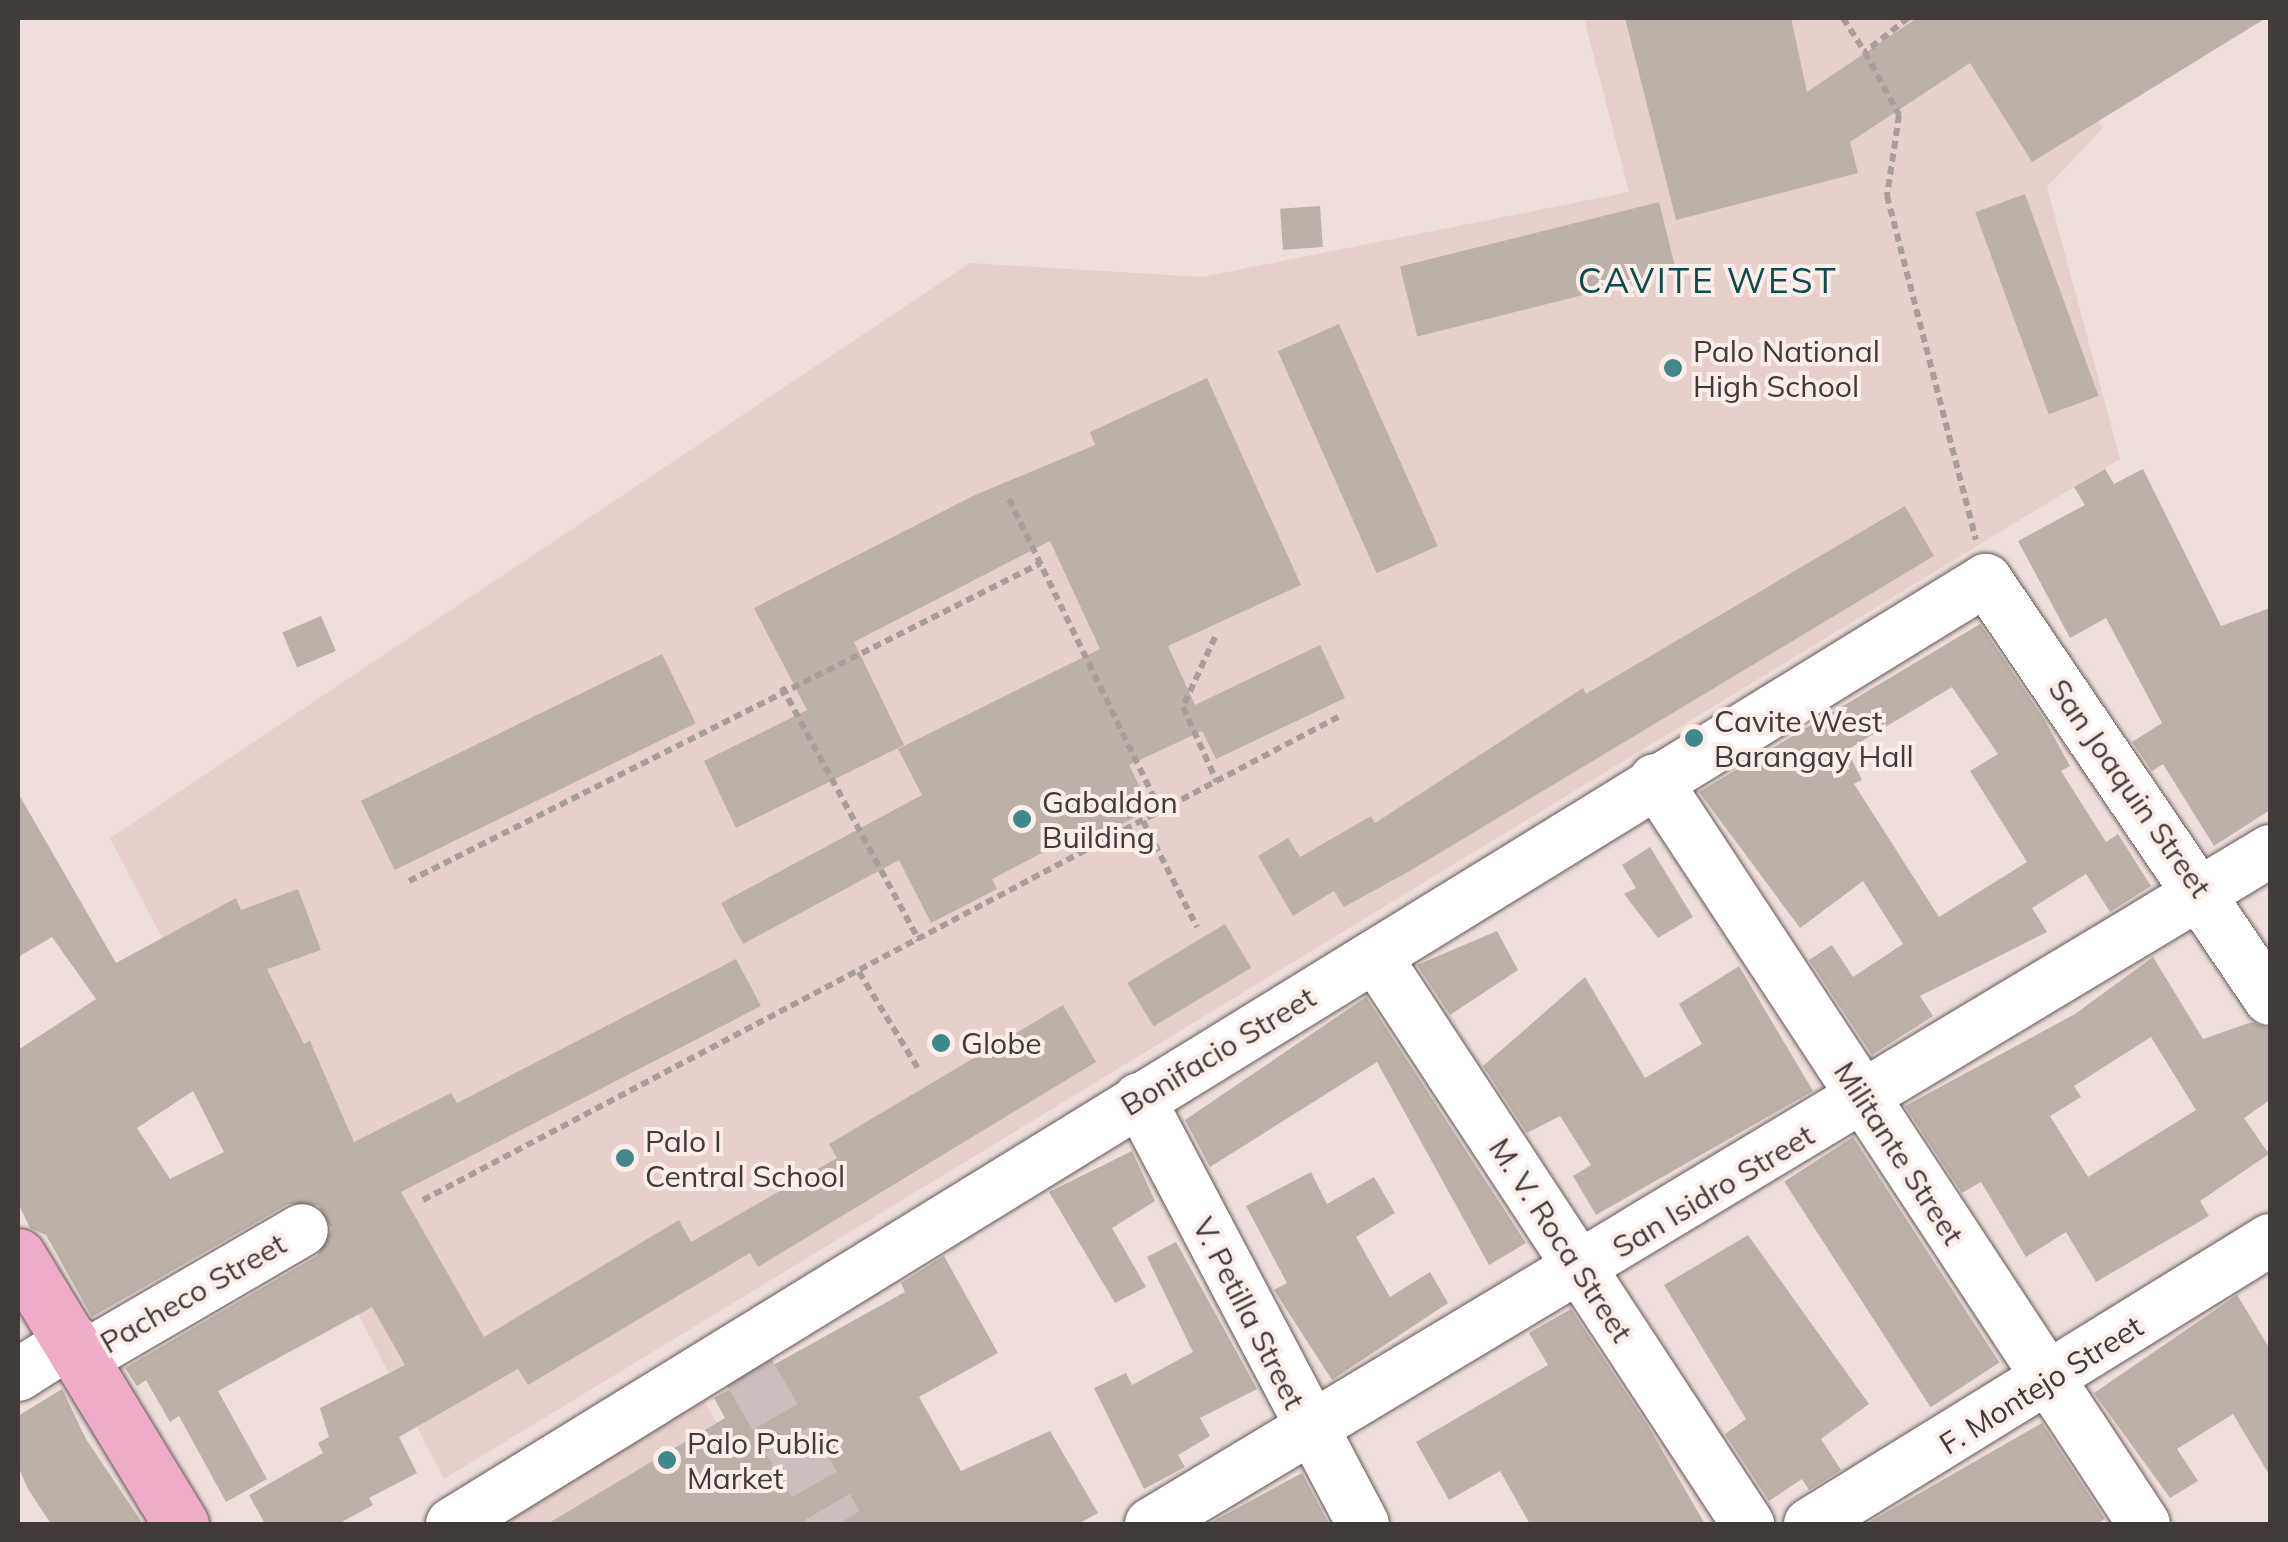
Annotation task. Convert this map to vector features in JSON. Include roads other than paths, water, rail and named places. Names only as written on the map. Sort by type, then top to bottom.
[{"type":"main road","points":[[18,1256],[182,1524]]},
{"type":"street","name":"Bonifacio Street","points":[[452,1524],[743,1361],[1139,1100],[1654,780],[1986,580]]},
{"type":"street","name":"San Joaquin Street","points":[[1986,580],[2202,892],[2270,1000]]},
{"type":"street","name":"Militante Street","points":[[1654,780],[2144,1524]]},
{"type":"street","name":"San Isidro Street","points":[[1151,1524],[1581,1270],[2270,851]]},
{"type":"street","name":"M. V. Roca Street","points":[[1375,956],[1748,1524]]},
{"type":"street","name":"V. Petilla Street","points":[[1139,1100],[1362,1524]]},
{"type":"street","name":"Pacheco Street","points":[[18,1375],[78,1349],[302,1230]]},
{"type":"street","name":"F. Montejo Street","points":[[1810,1524],[2049,1383],[2270,1240]]},
{"type":"tunnel","points":[[749,1372],[837,1524]]},
{"type":"place","name":"Palo National High School","points":[[1673,368]]},
{"type":"place","name":"Cavite West Barangay Hall","points":[[1694,738]]},
{"type":"place","name":"Gabaldon Building","points":[[1022,819]]},
{"type":"place","name":"Globe","points":[[941,1043]]},
{"type":"place","name":"Palo I Central School","points":[[625,1158]]},
{"type":"place","name":"Palo Public Market","points":[[667,1460]]},
{"type":"district","name":"CAVITE WEST","points":[[1708,280]]}]
